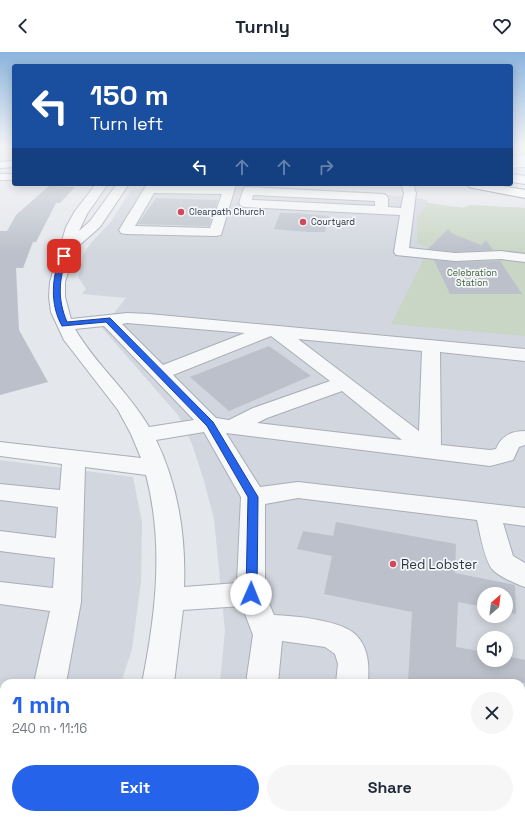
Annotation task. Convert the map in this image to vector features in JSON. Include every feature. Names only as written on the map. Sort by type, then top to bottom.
[{"type":"main road","points":[[483,186],[525,194]]},
{"type":"street","points":[[101,186],[74,224],[68,248],[58,274],[57,296],[59,311],[72,340],[124,404],[142,435],[156,468],[166,510],[171,551],[170,599],[166,640],[159,679]]},
{"type":"street","points":[[68,248],[95,224],[122,186]]},
{"type":"street","points":[[408,186],[410,193],[401,252],[455,258],[501,255],[525,258]]},
{"type":"street","points":[[90,229],[108,230],[216,232],[230,187],[150,189],[126,230]]},
{"type":"street","points":[[381,211],[382,198],[248,191],[245,203],[381,211],[408,212]]},
{"type":"street","points":[[64,325],[108,320],[149,319],[525,355]]},
{"type":"street","points":[[108,320],[160,373],[220,425],[253,497],[251,594],[268,635],[262,679]]},
{"type":"street","points":[[160,373],[273,331]]},
{"type":"street","points":[[273,331],[345,383],[430,451]]},
{"type":"street","points":[[430,451],[431,346]]},
{"type":"street","points":[[142,435],[220,425],[260,413],[345,383]]},
{"type":"street","points":[[220,425],[490,458],[505,455],[509,444],[517,438],[525,438]]},
{"type":"street","points":[[0,449],[156,468]]},
{"type":"street","points":[[51,679],[67,602],[74,458]]},
{"type":"street","points":[[253,497],[298,490],[525,517]]},
{"type":"street","points":[[0,492],[71,500]]},
{"type":"street","points":[[487,513],[502,562],[525,576]]},
{"type":"street","points":[[0,540],[70,550]]},
{"type":"street","points":[[0,593],[67,602]]},
{"type":"street","points":[[170,599],[251,594]]},
{"type":"street","points":[[264,627],[328,635],[343,641],[351,650],[354,663],[352,679]]},
{"type":"shaded area","points":[[144,186],[279,187],[386,193],[387,195],[419,198],[427,200],[428,203],[463,208],[471,205],[525,208],[525,679],[220,679],[225,631],[214,519],[192,444],[178,415],[102,328],[126,298],[82,294],[86,289],[78,277],[83,255],[91,243],[110,223],[131,190],[139,190]]},
{"type":"shaded area","points":[[0,460],[133,477],[142,522],[141,582],[132,649],[122,679],[0,679]]},
{"type":"green space","name":"Celebration Station","points":[[427,203],[463,208],[471,205],[525,208],[525,336],[391,324],[429,248],[417,243],[417,219]]},
{"type":"building","points":[[49,186],[75,187],[60,203],[56,203],[36,242],[33,242],[23,268],[16,268],[19,330],[48,382],[0,395],[0,231],[7,231],[16,215]]},
{"type":"building","name":"Clearpath Church","points":[[156,198],[218,200],[209,226],[138,224]]},
{"type":"building","points":[[280,213],[329,216],[325,232],[308,232],[274,229]]},
{"type":"building","points":[[448,229],[453,234],[481,245],[486,240],[493,250],[455,252],[428,249]]},
{"type":"building","points":[[434,260],[455,262],[500,261],[522,294],[450,294]]},
{"type":"building","points":[[269,346],[311,376],[229,411],[190,377]]},
{"type":"building","name":"Red Lobster","points":[[336,522],[456,544],[455,573],[515,585],[516,614],[513,613],[513,587],[477,587],[477,606],[458,602],[456,647],[477,651],[477,667],[513,667],[513,657],[525,660],[525,679],[408,679],[412,612],[324,594],[332,556],[297,549],[303,531],[333,536]]},
{"type":"place","name":"Clearpath Church","points":[[181,212]]},
{"type":"place","name":"Courtyard","points":[[303,222]]},
{"type":"place","name":"Red Lobster","points":[[393,564]]},
{"type":"route","points":[[64,256],[58,274],[57,296],[59,311],[64,325],[108,320],[210,424],[253,497],[251,594]]}]
